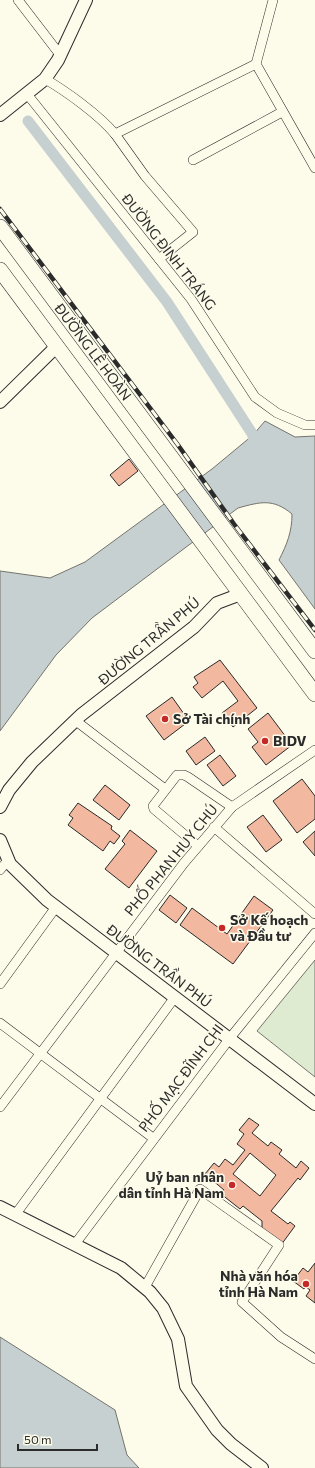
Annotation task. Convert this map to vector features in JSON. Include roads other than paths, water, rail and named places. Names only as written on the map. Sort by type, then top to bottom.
[{"type":"main road","name":"ĐƯỜNG LÊ HOÀN","points":[[0,227],[262,579]]},
{"type":"main road","name":"ĐƯỜNG LÊ HOÀN","points":[[0,270],[241,594]]},
{"type":"main road","points":[[315,651],[262,579],[241,594],[315,694]]},
{"type":"street","points":[[18,0],[61,56]]},
{"type":"street","points":[[0,115],[45,78],[61,56],[86,0]]},
{"type":"street","points":[[273,0],[256,64],[315,168]]},
{"type":"street","points":[[115,134],[256,64]]},
{"type":"street","points":[[45,78],[100,118],[115,134],[145,176],[193,232],[159,259]]},
{"type":"street","name":"ĐƯỜNG ĐINH TRÁNG","points":[[27,94],[191,298],[255,397],[277,413],[305,425],[315,425]]},
{"type":"street","points":[[193,160],[282,112]]},
{"type":"street","points":[[0,402],[57,346]]},
{"type":"street","name":"ĐƯỜNG TRẦN PHÚ","points":[[0,807],[9,790],[32,762],[76,720],[194,627],[217,603],[241,594]]},
{"type":"street","points":[[76,720],[165,789]]},
{"type":"street","name":"PHỐ PHAN HUY CHÚ","points":[[0,1106],[116,952],[214,827],[232,807],[315,750]]},
{"type":"street","points":[[198,846],[154,809],[165,789],[177,775],[184,775],[232,807]]},
{"type":"street","points":[[214,827],[315,914]]},
{"type":"street","name":"ĐƯỜNG TRẦN PHÚ","points":[[0,840],[8,860],[28,883],[56,907],[315,1104]]},
{"type":"street","points":[[0,870],[8,860]]},
{"type":"street","points":[[0,984],[56,907]]},
{"type":"street","name":"PHỐ MẠC ĐĨNH CHI","points":[[75,1244],[153,1138],[230,1038],[315,932]]},
{"type":"street","points":[[15,1215],[175,997]]},
{"type":"street","points":[[0,1023],[39,1054],[153,1138]]},
{"type":"street","points":[[145,1287],[200,1189],[279,1245],[242,1302],[281,1337],[315,1360]]},
{"type":"street","points":[[0,1207],[121,1268],[145,1287],[163,1308],[178,1339],[186,1386],[217,1430],[231,1444],[262,1468]]},
{"type":"waterway","points":[[28,121],[167,302],[253,435],[254,450]]},
{"type":"railway","points":[[0,209],[178,445],[234,524],[315,630]]},
{"type":"place","name":"Sở Tài chính","points":[[165,719]]},
{"type":"place","name":"BIDV","points":[[265,741]]},
{"type":"place","name":"Sở Kế hoạch và Đầu tư","points":[[222,928]]},
{"type":"place","name":"Uỷ ban nhân dân tỉnh Hà Nam","points":[[232,1185]]},
{"type":"place","name":"Nhà văn hóa tỉnh Hà Nam","points":[[306,1284]]}]
